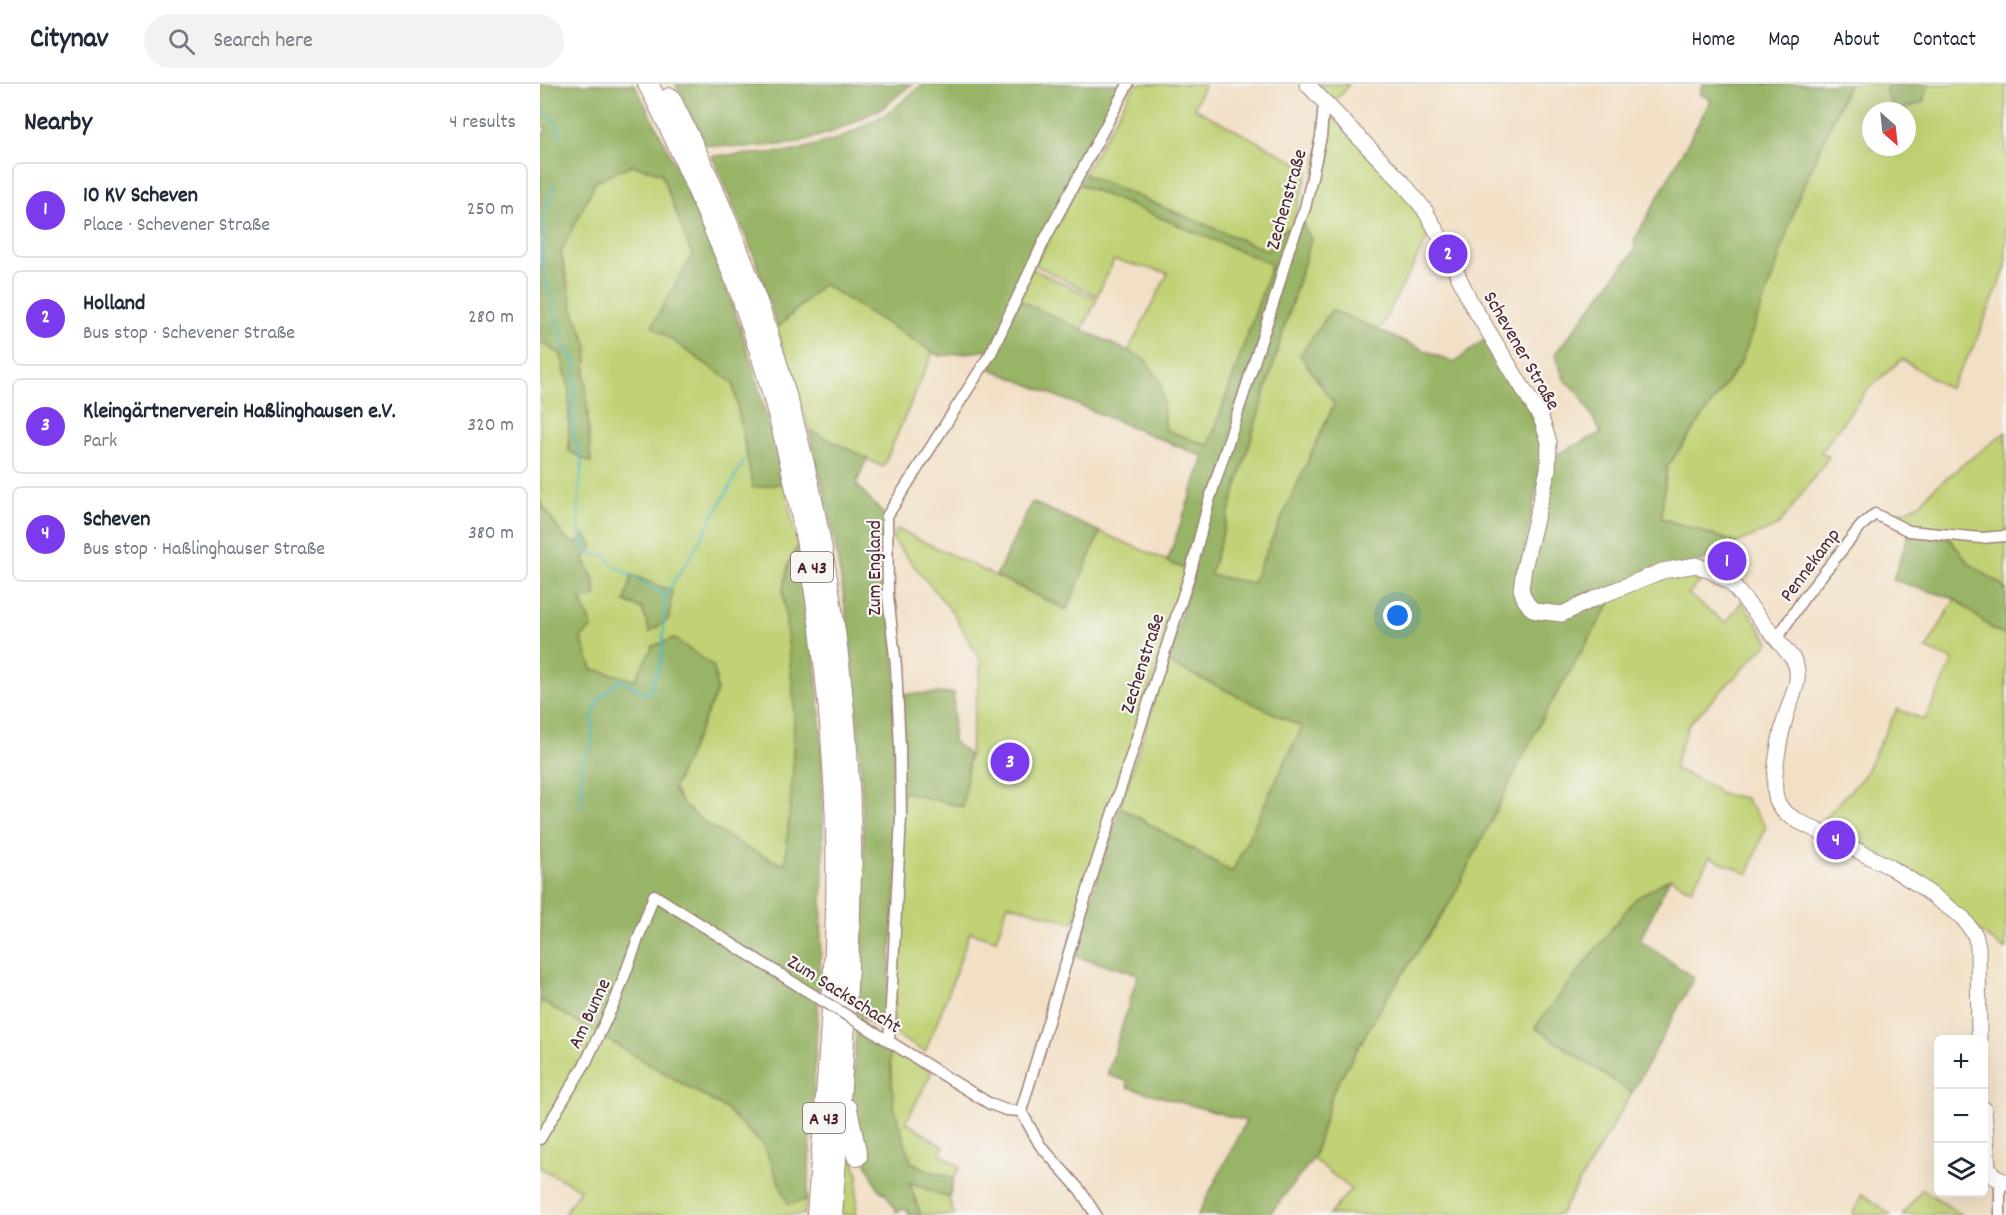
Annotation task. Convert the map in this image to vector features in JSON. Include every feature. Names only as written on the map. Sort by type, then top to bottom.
[{"type":"highway","name":"A 43","points":[[648,84],[694,182],[739,290],[757,342],[778,414],[814,577],[826,674],[835,803],[834,942],[817,1215]]},
{"type":"highway","name":"A 43","points":[[663,84],[701,160],[736,244],[765,323],[784,385],[811,490],[840,655],[851,842],[848,1002],[832,1215]]},
{"type":"highway","points":[[843,1072],[849,1122],[857,1156]]},
{"type":"main road","name":"Schevener Straße","points":[[1307,84],[1403,183],[1424,209],[1471,303],[1541,418],[1549,442],[1548,470],[1524,567],[1521,589],[1525,600],[1536,611],[1562,614],[1653,574],[1696,565],[1731,583],[1796,664],[1797,682],[1782,728],[1776,771],[1776,798],[1785,813],[1890,867],[1963,918],[1975,935],[1978,946],[1979,1035]]},
{"type":"main road","points":[[1986,1143],[1988,1166],[1994,1177],[2003,1181]]},
{"type":"street","name":"Zum England","points":[[888,1042],[901,817],[896,678],[888,596],[887,516],[991,353],[1045,239],[1128,84]]},
{"type":"street","name":"Zechenstraße","points":[[1021,1111],[1094,870],[1190,574],[1209,501],[1289,249],[1305,207],[1321,137],[1324,100]]},
{"type":"street","name":"Pennekamp","points":[[1776,640],[1803,599],[1861,526],[1875,514],[1909,531],[1981,538],[2006,536]]},
{"type":"street","name":"Zum Sackschacht","points":[[654,895],[990,1104],[1006,1110],[1021,1111]]},
{"type":"street","name":"Am Bunne","points":[[540,1139],[586,1062],[616,999],[654,895]]},
{"type":"street","points":[[1021,1111],[1040,1145],[1080,1190],[1096,1215]]},
{"type":"street","points":[[2000,1215],[2003,1181]]},
{"type":"green space","points":[[540,84],[634,84],[678,172],[729,295],[752,365],[784,483],[753,488],[733,383],[652,326],[692,255],[661,173],[632,165],[596,181],[561,252],[573,309],[588,347],[585,376],[591,463],[569,451],[569,388],[561,354],[540,341],[540,138],[547,128],[540,124]]},
{"type":"green space","points":[[676,84],[912,84],[882,108],[838,130],[792,144],[743,147],[705,145]]},
{"type":"green space","points":[[923,84],[1125,84],[990,350],[939,356],[823,284],[777,328],[755,258],[712,156],[791,152],[841,138],[890,112]]},
{"type":"green space","points":[[1135,84],[1205,84],[1194,108],[1309,169],[1292,226],[1281,231],[1268,251],[1084,174]]},
{"type":"green space","points":[[1314,84],[1349,84],[1343,93],[1331,103]]},
{"type":"green space","points":[[1703,84],[1848,84],[1798,198],[1775,270],[1741,362],[1667,467],[1661,518],[1737,543],[1697,563],[1553,613],[1526,599],[1526,567],[1553,456],[1601,433],[1579,393],[1564,379],[1555,354],[1635,250],[1634,241],[1711,100],[1699,94]]},
{"type":"green space","points":[[1849,84],[1888,84],[1886,91],[1891,102],[1862,102],[1862,156],[1916,156],[1916,105],[1923,102],[1929,84],[2006,84],[2006,267],[1973,348],[1949,389],[1902,359],[1867,390],[1821,452],[1829,457],[1779,525],[1737,543],[1661,518],[1667,467],[1741,362],[1775,270],[1797,201]]},
{"type":"green space","points":[[1888,84],[1929,84],[1923,102],[1916,105],[1916,102],[1890,102],[1885,91]]},
{"type":"green space","points":[[1327,112],[1394,178],[1432,230],[1379,330],[1332,310],[1300,355],[1334,404],[1252,583],[1210,575],[1311,239],[1303,225]]},
{"type":"green space","points":[[632,165],[661,173],[693,255],[652,326],[733,383],[753,488],[784,483],[798,547],[789,562],[783,590],[794,701],[793,768],[786,865],[761,855],[721,833],[697,817],[679,799],[673,789],[717,691],[653,646],[635,680],[592,669],[581,638],[592,627],[581,599],[596,595],[594,581],[575,544],[564,537],[540,502],[540,341],[561,354],[569,388],[569,451],[591,462],[585,376],[588,347],[573,309],[561,252],[596,181]],"holes":[[[672,591],[650,632],[642,609],[625,602]]]},
{"type":"green space","points":[[1084,174],[1268,251],[1278,235],[1290,227],[1303,225],[1311,239],[1210,575],[1252,583],[1334,404],[1300,355],[1332,310],[1454,363],[1486,338],[1521,390],[1546,443],[1521,567],[1535,613],[1616,593],[1540,722],[1451,901],[1386,999],[1333,1091],[1313,1159],[1269,1215],[1198,1215],[1246,1121],[1127,1087],[1127,1081],[1107,1075],[1138,974],[1073,956],[1120,807],[1232,872],[1302,727],[1167,662],[1193,572],[1167,562],[1204,457],[986,367],[1019,300],[1145,359],[1161,383],[1166,430],[1209,446],[1272,264],[1079,184]]},
{"type":"green space","points":[[1079,184],[1272,264],[1209,446],[1166,430],[1161,383],[1128,351],[1168,273],[1114,260],[1097,296],[1035,265]]},
{"type":"green space","points":[[1032,269],[1097,299],[1082,330],[1019,300]]},
{"type":"green space","points":[[823,284],[933,352],[883,467],[809,430],[777,329]]},
{"type":"green space","points":[[809,430],[867,458],[856,484],[885,516],[897,694],[954,693],[953,741],[969,755],[963,807],[903,792],[885,1033],[856,1013],[864,890],[860,749],[851,653],[838,560]]},
{"type":"green space","points":[[2006,432],[2006,591],[2000,584],[1969,564],[1945,533],[1910,529],[1879,515],[1908,510],[1921,503],[1931,491]]},
{"type":"green space","points":[[540,502],[564,537],[575,544],[585,535],[593,546],[584,559],[594,581],[596,596],[581,600],[592,627],[581,639],[592,669],[635,680],[653,646],[674,638],[714,667],[717,691],[673,789],[685,806],[708,825],[760,855],[785,865],[793,768],[794,701],[783,590],[789,562],[798,547],[817,686],[823,790],[820,966],[807,1200],[788,1204],[764,1146],[726,1109],[540,1000]]},
{"type":"green space","points":[[1032,502],[1100,532],[1067,609],[996,576]]},
{"type":"green space","points":[[897,529],[1067,610],[1100,532],[1189,570],[1074,923],[1008,904],[996,940],[970,932],[925,1052],[899,1037],[894,1030],[903,792],[963,806],[981,662],[953,613],[892,539]]},
{"type":"green space","points":[[1909,533],[1948,537],[1969,563],[2000,584],[2006,591],[2006,635],[1994,630],[1955,599],[1893,580]]},
{"type":"green space","points":[[1695,569],[1709,573],[1688,594],[1726,623],[1742,601],[1769,642],[1688,725],[1674,768],[1715,788],[1720,794],[1745,798],[1766,826],[1748,874],[1710,857],[1691,890],[1670,878],[1535,1028],[1632,1093],[1560,1215],[1329,1215],[1351,1189],[1313,1159],[1333,1091],[1386,999],[1451,901],[1540,722],[1616,593],[1663,574]]},
{"type":"green space","points":[[632,575],[672,591],[669,619],[650,632],[642,608],[625,602]]},
{"type":"green space","points":[[1955,599],[1994,630],[2006,635],[2006,950],[1977,930],[1927,886],[1846,833],[1820,823],[1863,777],[1897,709],[1925,720],[1953,660],[1926,649]]},
{"type":"green space","points":[[1167,662],[1302,727],[1232,872],[1120,807]]},
{"type":"green space","points":[[1670,878],[1640,940],[1694,978],[1632,1093],[1535,1027],[1635,899]]},
{"type":"green space","points":[[540,1000],[726,1109],[764,1146],[788,1203],[807,1200],[804,1215],[564,1215],[580,1189],[540,1168]]},
{"type":"green space","points":[[856,1030],[889,1048],[894,1107],[911,1162],[929,1171],[954,1178],[949,1198],[909,1182],[921,1215],[909,1215],[906,1208],[896,1212],[886,1194],[879,1190],[860,1150],[852,1104]]},
{"type":"green space","points":[[889,1048],[932,1072],[906,1122],[944,1147],[940,1153],[960,1167],[954,1178],[929,1171],[911,1162],[894,1107]]},
{"type":"green space","points":[[847,1133],[858,1175],[856,1215],[842,1215]]},
{"type":"green space","points":[[909,1182],[949,1198],[954,1215],[921,1215]]},
{"type":"green space","points":[[1922,1189],[1962,1215],[1902,1215]]},
{"type":"green space","points":[[1862,1194],[1891,1215],[1852,1215]]},
{"type":"waterway","points":[[540,107],[553,120],[561,135]]},
{"type":"waterway","points":[[555,183],[545,211],[542,264],[565,350],[573,357],[576,364],[572,416],[573,433],[582,463],[578,507],[580,533],[588,554],[605,555],[611,564],[665,595],[662,659],[649,694],[620,680],[599,699],[592,717],[592,745],[584,756],[582,767],[582,808]]},
{"type":"waterway","points":[[665,595],[695,549],[744,461]]},
{"type":"place","name":"Holland","points":[[1448,254]]},
{"type":"place","name":"10 KV Scheven","points":[[1727,561]]},
{"type":"place","name":"Kleingärtnerverein Haßlinghausen e.V.","points":[[1010,762]]},
{"type":"place","name":"Scheven","points":[[1836,840]]}]
